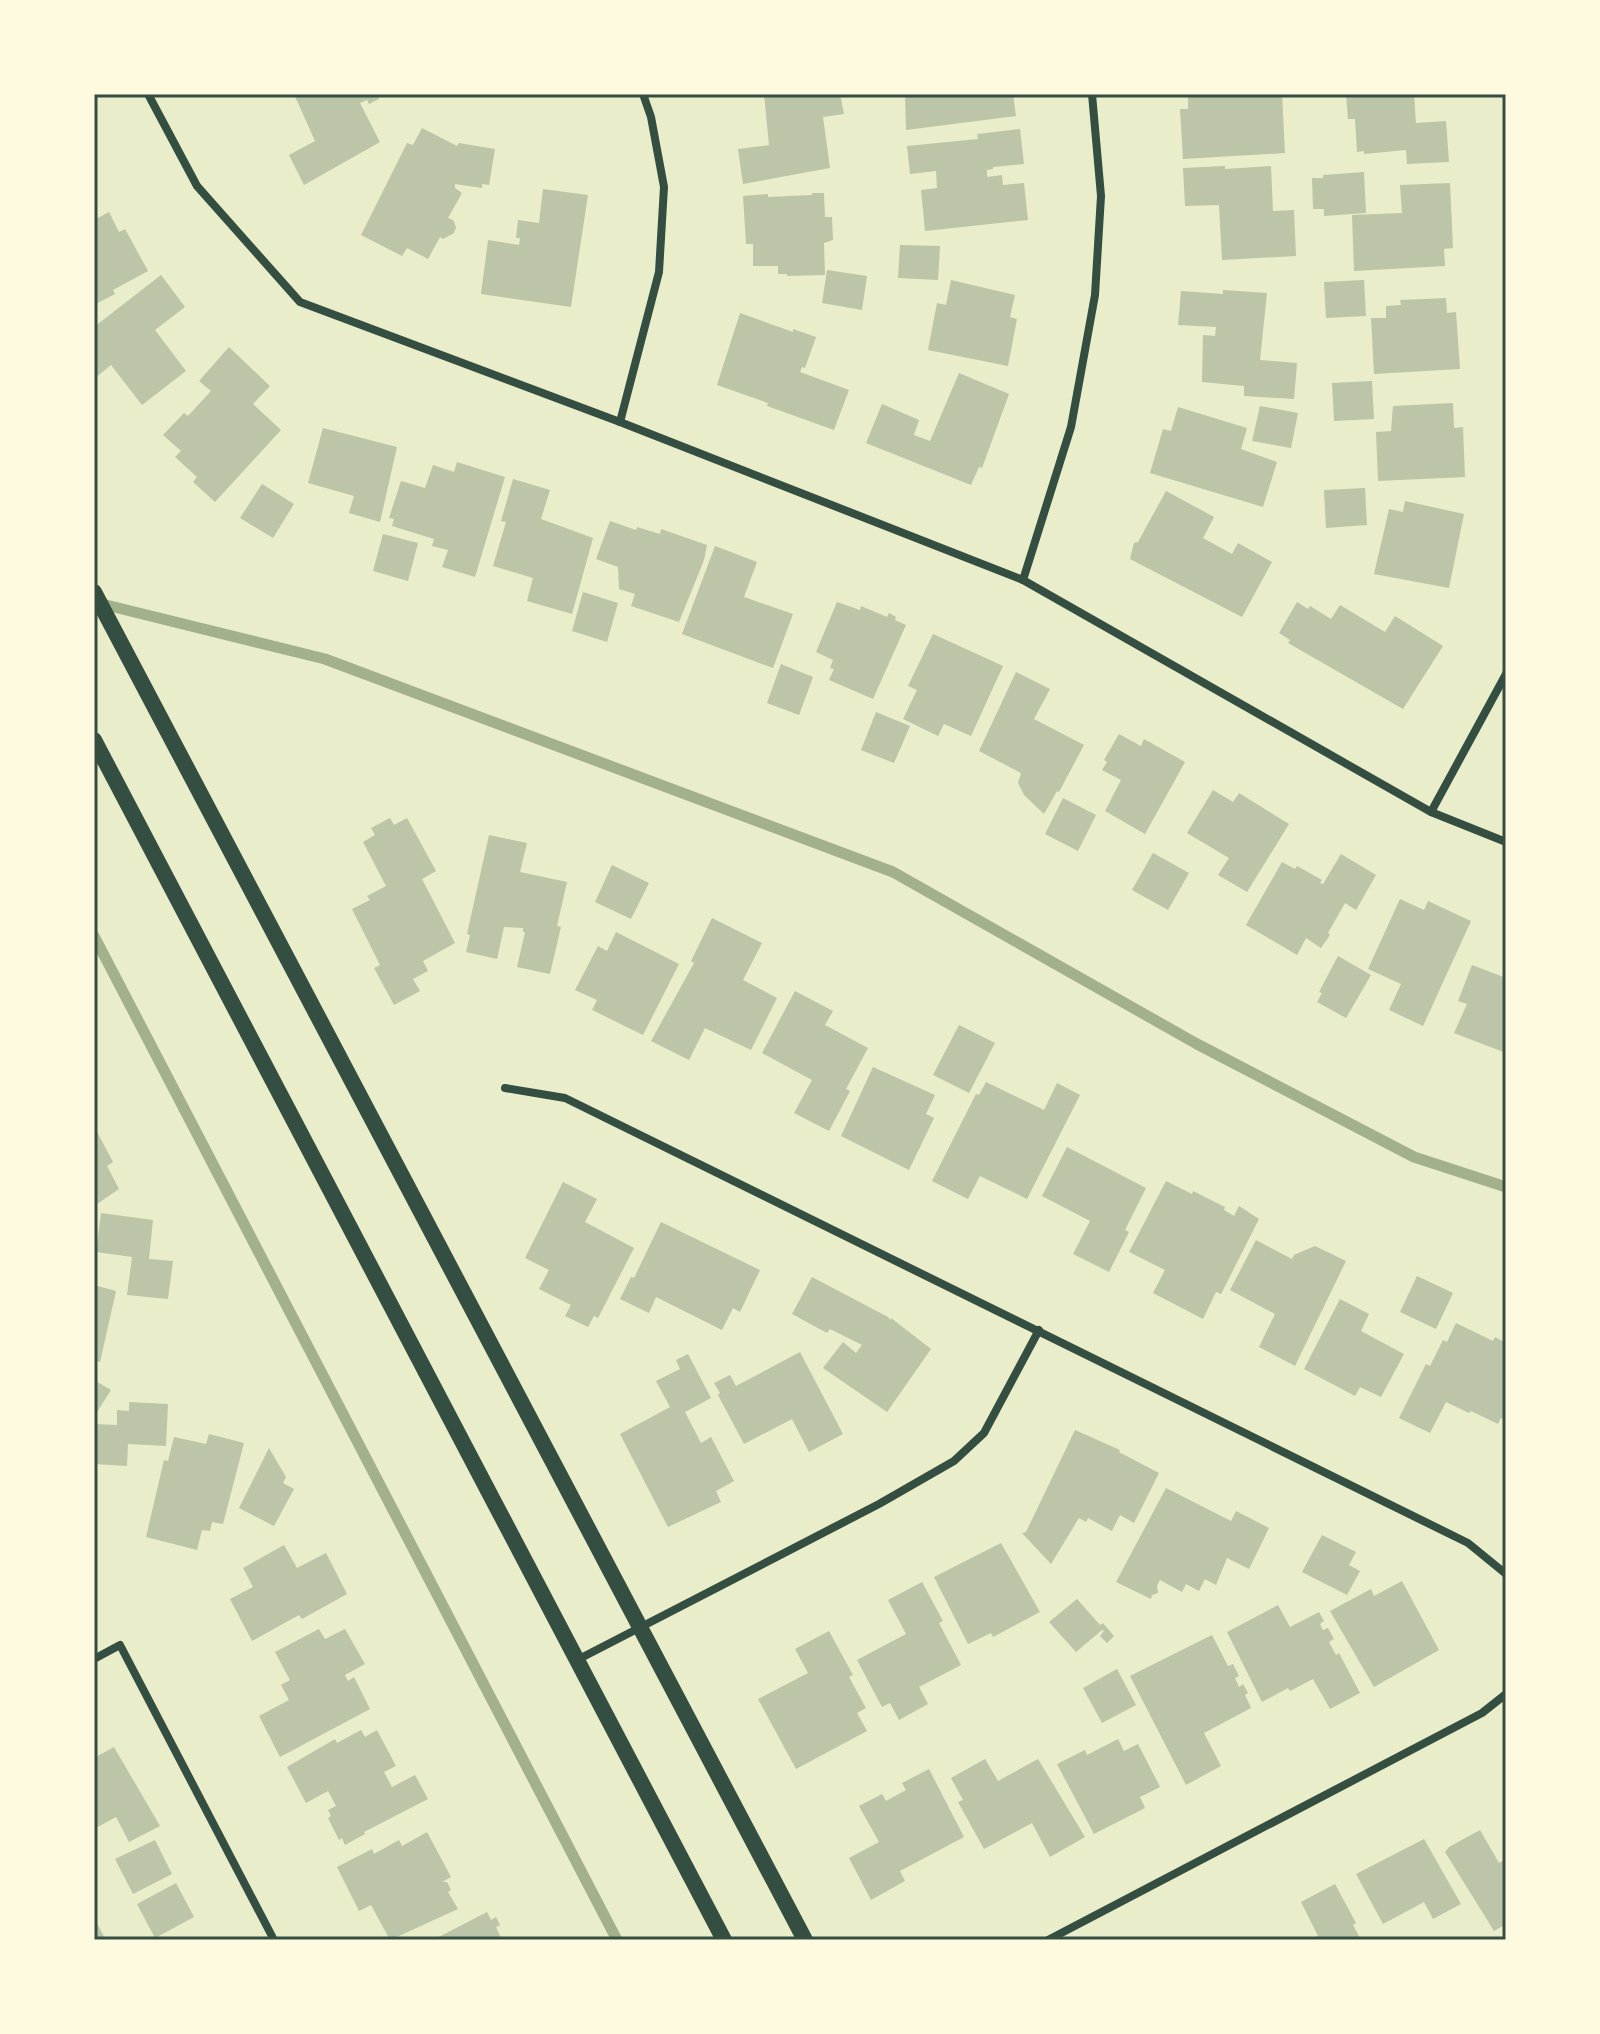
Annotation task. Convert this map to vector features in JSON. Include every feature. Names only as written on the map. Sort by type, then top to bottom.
[{"type":"main road","points":[[94,592],[805,1940]]},
{"type":"main road","points":[[94,740],[724,1940]]},
{"type":"street","points":[[148,94],[197,186],[300,302],[620,422],[1023,580],[1431,812],[1506,842]]},
{"type":"street","points":[[620,422],[659,272],[664,187],[651,117],[643,94]]},
{"type":"street","points":[[1023,580],[1071,427],[1095,295],[1101,196],[1092,94]]},
{"type":"street","points":[[1431,812],[1506,674]]},
{"type":"street","points":[[505,1088],[565,1098],[1468,1543],[1506,1574]]},
{"type":"street","points":[[577,1660],[879,1504],[954,1461],[984,1433],[1039,1330]]},
{"type":"street","points":[[94,1659],[120,1645],[274,1940]]},
{"type":"street","points":[[1048,1940],[1482,1713],[1506,1694]]},
{"type":"building","points":[[294,94],[377,94],[379,99],[369,104],[367,100],[360,103],[380,142],[304,185],[289,155],[315,141]]},
{"type":"building","points":[[764,94],[840,94],[844,114],[823,117],[830,168],[743,184],[738,149],[769,145]]},
{"type":"building","points":[[905,94],[1013,94],[1016,116],[906,130]]},
{"type":"building","points":[[1188,94],[1282,94],[1285,153],[1183,159],[1180,109],[1188,109]]},
{"type":"building","points":[[1346,94],[1414,94],[1416,123],[1446,121],[1449,162],[1407,164],[1406,150],[1357,152],[1355,119],[1348,119]]},
{"type":"building","points":[[422,128],[457,146],[459,143],[495,149],[489,185],[482,184],[482,188],[455,184],[455,188],[462,193],[448,218],[453,220],[456,227],[454,233],[443,239],[440,237],[428,259],[407,248],[402,256],[361,235],[407,143],[413,145]]},
{"type":"building","points":[[1020,129],[1024,164],[993,167],[987,170],[987,177],[1002,175],[1003,185],[1024,183],[1028,220],[925,231],[921,190],[937,188],[936,171],[910,174],[907,146],[978,139],[977,134]]},
{"type":"building","points":[[1225,166],[1225,169],[1271,166],[1273,211],[1294,210],[1296,256],[1222,260],[1219,205],[1185,206],[1183,168]]},
{"type":"building","points":[[1364,172],[1366,213],[1324,216],[1324,209],[1313,209],[1312,178]]},
{"type":"building","points":[[1450,183],[1453,248],[1444,249],[1445,266],[1354,271],[1352,215],[1402,213],[1400,185]]},
{"type":"building","points":[[543,189],[588,195],[571,307],[481,294],[488,240],[519,245],[520,238],[516,238],[518,220],[539,223]]},
{"type":"building","points":[[824,193],[825,217],[832,217],[833,240],[824,243],[825,275],[787,276],[778,274],[778,266],[753,266],[753,244],[746,244],[743,196]]},
{"type":"building","points":[[109,212],[119,232],[125,229],[148,271],[113,290],[115,294],[94,305],[94,220]]},
{"type":"building","points":[[900,245],[940,246],[938,280],[898,278]]},
{"type":"building","points":[[827,270],[867,276],[862,310],[822,303]]},
{"type":"building","points":[[161,275],[185,307],[155,330],[186,371],[142,405],[111,365],[94,379],[94,327]]},
{"type":"building","points":[[951,280],[1015,295],[1010,317],[1017,319],[1008,366],[928,350],[937,303],[946,305]]},
{"type":"building","points":[[1364,280],[1366,316],[1326,318],[1324,282]]},
{"type":"building","points":[[1223,290],[1267,293],[1260,360],[1297,363],[1294,399],[1244,396],[1244,386],[1202,382],[1203,335],[1215,336],[1216,327],[1178,325],[1181,291],[1223,294]]},
{"type":"building","points":[[1446,298],[1447,313],[1456,312],[1460,369],[1374,374],[1371,318],[1386,318],[1386,306],[1401,305],[1400,300]]},
{"type":"building","points":[[740,313],[816,337],[805,368],[802,367],[800,372],[849,390],[834,430],[717,385]]},
{"type":"building","points":[[229,347],[270,386],[253,404],[281,430],[215,502],[193,482],[197,477],[175,457],[181,451],[163,435],[184,413],[188,416],[211,391],[199,381]]},
{"type":"building","points":[[959,373],[1009,394],[982,468],[979,467],[971,485],[866,443],[882,404],[919,420],[914,435],[930,441]]},
{"type":"building","points":[[1372,381],[1374,419],[1334,421],[1332,383]]},
{"type":"building","points":[[1453,403],[1454,428],[1463,427],[1465,477],[1378,481],[1376,432],[1391,431],[1393,406]]},
{"type":"building","points":[[1260,406],[1298,413],[1291,448],[1252,441]]},
{"type":"building","points":[[1178,407],[1247,428],[1241,449],[1277,462],[1263,507],[1150,473],[1163,429],[1171,431]]},
{"type":"building","points":[[323,428],[397,447],[380,522],[349,513],[354,496],[308,483]]},
{"type":"building","points":[[457,462],[505,477],[475,577],[442,567],[448,550],[432,546],[434,539],[392,526],[394,519],[389,518],[401,481],[425,488],[433,465],[454,472]]},
{"type":"building","points":[[513,479],[550,490],[541,519],[593,538],[572,614],[527,601],[533,578],[493,566],[506,522],[501,521]]},
{"type":"building","points":[[262,484],[294,504],[273,538],[240,518]]},
{"type":"building","points":[[1365,488],[1367,525],[1326,528],[1324,490]]},
{"type":"building","points":[[1166,491],[1214,517],[1203,538],[1232,554],[1238,543],[1272,562],[1242,617],[1130,559],[1134,543],[1138,542]]},
{"type":"building","points":[[1405,501],[1464,514],[1449,588],[1374,574],[1389,509],[1403,512]]},
{"type":"building","points":[[610,521],[660,534],[661,529],[707,545],[679,622],[631,606],[635,594],[619,589],[618,567],[596,559]]},
{"type":"building","points":[[383,534],[418,543],[408,581],[373,571]]},
{"type":"building","points":[[715,546],[757,562],[744,597],[793,614],[773,668],[682,634]]},
{"type":"building","points":[[583,592],[618,603],[607,642],[572,631]]},
{"type":"building","points":[[837,602],[860,610],[861,606],[887,617],[889,613],[906,625],[873,699],[829,680],[834,669],[830,668],[833,660],[816,652]]},
{"type":"building","points":[[1297,602],[1331,619],[1340,605],[1385,632],[1395,616],[1443,646],[1403,709],[1288,643],[1290,640],[1279,633]]},
{"type":"building","points":[[933,634],[1003,666],[971,736],[944,724],[938,736],[903,719],[917,690],[908,686]]},
{"type":"building","points":[[781,664],[813,677],[799,715],[767,703]]},
{"type":"building","points":[[1016,672],[1050,689],[1034,719],[1084,745],[1044,814],[1024,795],[1018,783],[1021,773],[979,751]]},
{"type":"building","points":[[876,712],[910,726],[894,763],[861,750]]},
{"type":"building","points":[[1119,734],[1141,746],[1144,739],[1185,762],[1145,834],[1105,811],[1121,780],[1102,770],[1107,762],[1104,760]]},
{"type":"building","points":[[1213,790],[1233,802],[1239,793],[1289,824],[1247,892],[1218,875],[1229,858],[1187,833]]},
{"type":"building","points":[[1063,798],[1096,815],[1078,851],[1045,834]]},
{"type":"building","points":[[390,818],[394,825],[407,818],[436,871],[422,879],[455,943],[423,961],[428,971],[413,979],[420,991],[394,1005],[374,968],[380,965],[352,909],[370,900],[367,896],[386,886],[363,842],[375,835],[371,828]]},
{"type":"building","points":[[489,835],[527,843],[520,872],[567,882],[550,974],[517,967],[525,932],[523,928],[504,927],[497,959],[466,952],[470,935],[467,934]]},
{"type":"building","points":[[1153,853],[1189,873],[1168,910],[1132,890]]},
{"type":"building","points":[[1341,854],[1376,875],[1356,910],[1345,903],[1321,948],[1306,938],[1297,955],[1246,925],[1282,862],[1295,869],[1297,866],[1322,880],[1320,883],[1323,884]]},
{"type":"building","points":[[612,865],[649,883],[631,919],[595,902]]},
{"type":"building","points":[[1400,899],[1424,910],[1428,901],[1471,921],[1423,1026],[1389,1010],[1401,984],[1368,969]]},
{"type":"building","points":[[712,918],[762,943],[743,980],[777,998],[751,1050],[705,1028],[689,1060],[651,1041],[694,963],[691,961]]},
{"type":"building","points":[[616,932],[679,964],[643,1035],[592,1010],[597,1000],[575,990],[598,946],[607,951]]},
{"type":"building","points":[[1338,956],[1371,975],[1346,1018],[1317,1002]]},
{"type":"building","points":[[1472,965],[1506,978],[1506,1053],[1454,1033],[1467,1004],[1458,1001]]},
{"type":"building","points":[[795,991],[833,1011],[825,1025],[868,1048],[846,1089],[850,1091],[829,1131],[794,1113],[812,1080],[762,1053]]},
{"type":"building","points":[[959,1025],[995,1043],[969,1093],[933,1075]]},
{"type":"building","points":[[873,1067],[935,1095],[926,1114],[934,1118],[909,1170],[841,1136]]},
{"type":"building","points":[[986,1082],[1044,1110],[1057,1083],[1080,1095],[1027,1199],[980,1176],[968,1199],[932,1181],[976,1094],[979,1095]]},
{"type":"building","points":[[94,1126],[113,1162],[107,1166],[119,1189],[97,1204],[94,1202]]},
{"type":"building","points":[[1067,1147],[1146,1188],[1109,1272],[1073,1254],[1090,1221],[1042,1196]]},
{"type":"building","points":[[1166,1181],[1225,1207],[1224,1210],[1234,1216],[1239,1206],[1259,1219],[1221,1294],[1216,1292],[1203,1319],[1153,1293],[1165,1270],[1129,1252]]},
{"type":"building","points":[[563,1182],[597,1199],[585,1222],[634,1248],[598,1318],[594,1316],[588,1327],[565,1316],[571,1305],[539,1289],[549,1270],[525,1258]]},
{"type":"building","points":[[101,1213],[153,1220],[149,1259],[173,1261],[168,1299],[127,1295],[132,1257],[96,1252]]},
{"type":"building","points":[[661,1222],[760,1270],[740,1312],[733,1308],[722,1330],[656,1297],[649,1313],[620,1299],[631,1277],[634,1278]]},
{"type":"building","points":[[1256,1240],[1292,1259],[1294,1255],[1315,1246],[1346,1261],[1295,1366],[1259,1347],[1275,1314],[1230,1290]]},
{"type":"building","points":[[1417,1276],[1453,1293],[1436,1329],[1400,1312]]},
{"type":"building","points":[[812,1277],[891,1318],[931,1349],[887,1412],[823,1368],[843,1342],[856,1353],[862,1345],[830,1329],[827,1333],[792,1314]]},
{"type":"building","points":[[94,1285],[116,1291],[100,1362],[94,1360]]},
{"type":"building","points":[[1340,1299],[1369,1314],[1361,1331],[1404,1354],[1381,1397],[1360,1387],[1355,1396],[1304,1369]]},
{"type":"building","points":[[1456,1323],[1493,1341],[1495,1337],[1506,1343],[1506,1418],[1501,1418],[1498,1424],[1446,1402],[1430,1433],[1399,1418],[1426,1364],[1430,1366]]},
{"type":"building","points":[[800,1352],[843,1434],[809,1452],[792,1419],[744,1444],[714,1383],[730,1375],[736,1386]]},
{"type":"building","points":[[688,1354],[711,1398],[685,1412],[701,1443],[711,1437],[734,1481],[716,1491],[721,1502],[668,1527],[620,1434],[670,1407],[656,1381],[680,1369],[676,1360]]},
{"type":"building","points":[[94,1380],[111,1390],[94,1417]]},
{"type":"building","points":[[129,1402],[168,1404],[166,1446],[128,1444],[127,1466],[94,1464],[94,1424],[117,1425],[117,1410],[129,1411]]},
{"type":"building","points":[[1075,1430],[1120,1450],[1159,1473],[1134,1523],[1120,1515],[1112,1531],[1088,1518],[1086,1522],[1079,1518],[1051,1564],[1022,1533],[1026,1532]]},
{"type":"building","points":[[209,1434],[244,1443],[223,1524],[212,1522],[210,1531],[202,1530],[197,1550],[146,1537],[164,1460],[168,1461],[174,1437],[206,1444]]},
{"type":"building","points":[[269,1448],[286,1477],[283,1483],[294,1489],[274,1526],[239,1508]]},
{"type":"building","points":[[1166,1488],[1231,1521],[1236,1511],[1269,1528],[1249,1569],[1227,1558],[1216,1585],[1205,1579],[1199,1591],[1186,1584],[1182,1592],[1160,1580],[1158,1593],[1151,1599],[1116,1582]]},
{"type":"building","points":[[1322,1535],[1356,1552],[1349,1565],[1360,1571],[1347,1595],[1302,1572]]},
{"type":"building","points":[[1001,1543],[1040,1612],[993,1637],[991,1633],[968,1644],[934,1577]]},
{"type":"building","points":[[284,1545],[297,1568],[326,1553],[347,1594],[302,1619],[299,1615],[252,1641],[230,1599],[253,1587],[243,1568]]},
{"type":"building","points":[[1402,1581],[1439,1650],[1374,1687],[1330,1611],[1371,1589],[1374,1596]]},
{"type":"building","points":[[922,1582],[943,1621],[939,1623],[961,1665],[919,1687],[928,1704],[899,1720],[890,1703],[882,1707],[857,1660],[906,1634],[888,1600]]},
{"type":"building","points":[[1077,1599],[1114,1636],[1107,1643],[1100,1636],[1102,1630],[1076,1652],[1049,1622]]},
{"type":"building","points":[[1278,1605],[1290,1627],[1319,1612],[1324,1621],[1320,1624],[1323,1630],[1328,1628],[1334,1639],[1329,1642],[1336,1655],[1339,1653],[1360,1693],[1330,1709],[1313,1679],[1262,1702],[1227,1632]]},
{"type":"building","points":[[319,1629],[325,1639],[345,1629],[365,1664],[345,1675],[348,1681],[354,1677],[370,1709],[280,1757],[259,1716],[289,1700],[281,1685],[290,1680],[275,1652]]},
{"type":"building","points":[[829,1631],[853,1675],[849,1677],[866,1708],[857,1713],[867,1731],[796,1769],[758,1699],[808,1673],[795,1649]]},
{"type":"building","points":[[1212,1635],[1228,1666],[1233,1664],[1239,1676],[1235,1678],[1239,1687],[1243,1684],[1248,1693],[1245,1695],[1251,1708],[1204,1733],[1221,1766],[1186,1785],[1130,1676]]},
{"type":"building","points":[[1117,1669],[1136,1705],[1102,1723],[1083,1688]]},
{"type":"building","points":[[361,1730],[365,1737],[377,1730],[396,1766],[384,1772],[392,1787],[415,1775],[428,1799],[345,1845],[342,1838],[339,1840],[328,1818],[331,1816],[328,1810],[336,1806],[328,1791],[306,1803],[287,1767],[335,1739],[337,1743]]},
{"type":"building","points":[[1118,1739],[1124,1751],[1138,1744],[1160,1787],[1140,1797],[1145,1808],[1094,1834],[1057,1764],[1085,1750],[1087,1755]]},
{"type":"building","points":[[114,1747],[160,1826],[129,1842],[116,1817],[94,1829],[94,1758]]},
{"type":"building","points":[[985,1759],[998,1781],[1038,1759],[1085,1837],[1050,1857],[1032,1823],[984,1849],[958,1802],[963,1800],[951,1778]]},
{"type":"building","points":[[929,1769],[964,1837],[900,1871],[905,1881],[871,1900],[849,1858],[879,1842],[859,1806],[882,1794],[886,1801],[906,1790],[902,1783]]},
{"type":"building","points":[[1480,1830],[1499,1863],[1506,1859],[1506,1924],[1494,1931],[1445,1852]]},
{"type":"building","points":[[427,1832],[451,1877],[442,1882],[447,1882],[451,1890],[448,1892],[458,1909],[390,1940],[371,1905],[359,1911],[337,1867],[372,1849],[374,1854],[399,1840],[402,1846]]},
{"type":"building","points":[[1424,1839],[1461,1904],[1433,1919],[1424,1902],[1383,1924],[1356,1874]]},
{"type":"building","points":[[155,1840],[172,1874],[133,1894],[115,1859]]},
{"type":"building","points":[[176,1883],[194,1917],[155,1938],[137,1904]]},
{"type":"building","points":[[1335,1884],[1356,1923],[1353,1925],[1361,1940],[1312,1940],[1318,1936],[1301,1902]]},
{"type":"building","points":[[487,1912],[491,1920],[496,1917],[500,1925],[496,1927],[502,1940],[433,1940]]},
{"type":"building","points":[[94,1918],[106,1940],[94,1940]]},
{"type":"waterway","points":[[98,603],[325,659],[893,872],[1197,1044],[1414,1157],[1506,1187]]},
{"type":"waterway","points":[[94,936],[617,1940]]}]
